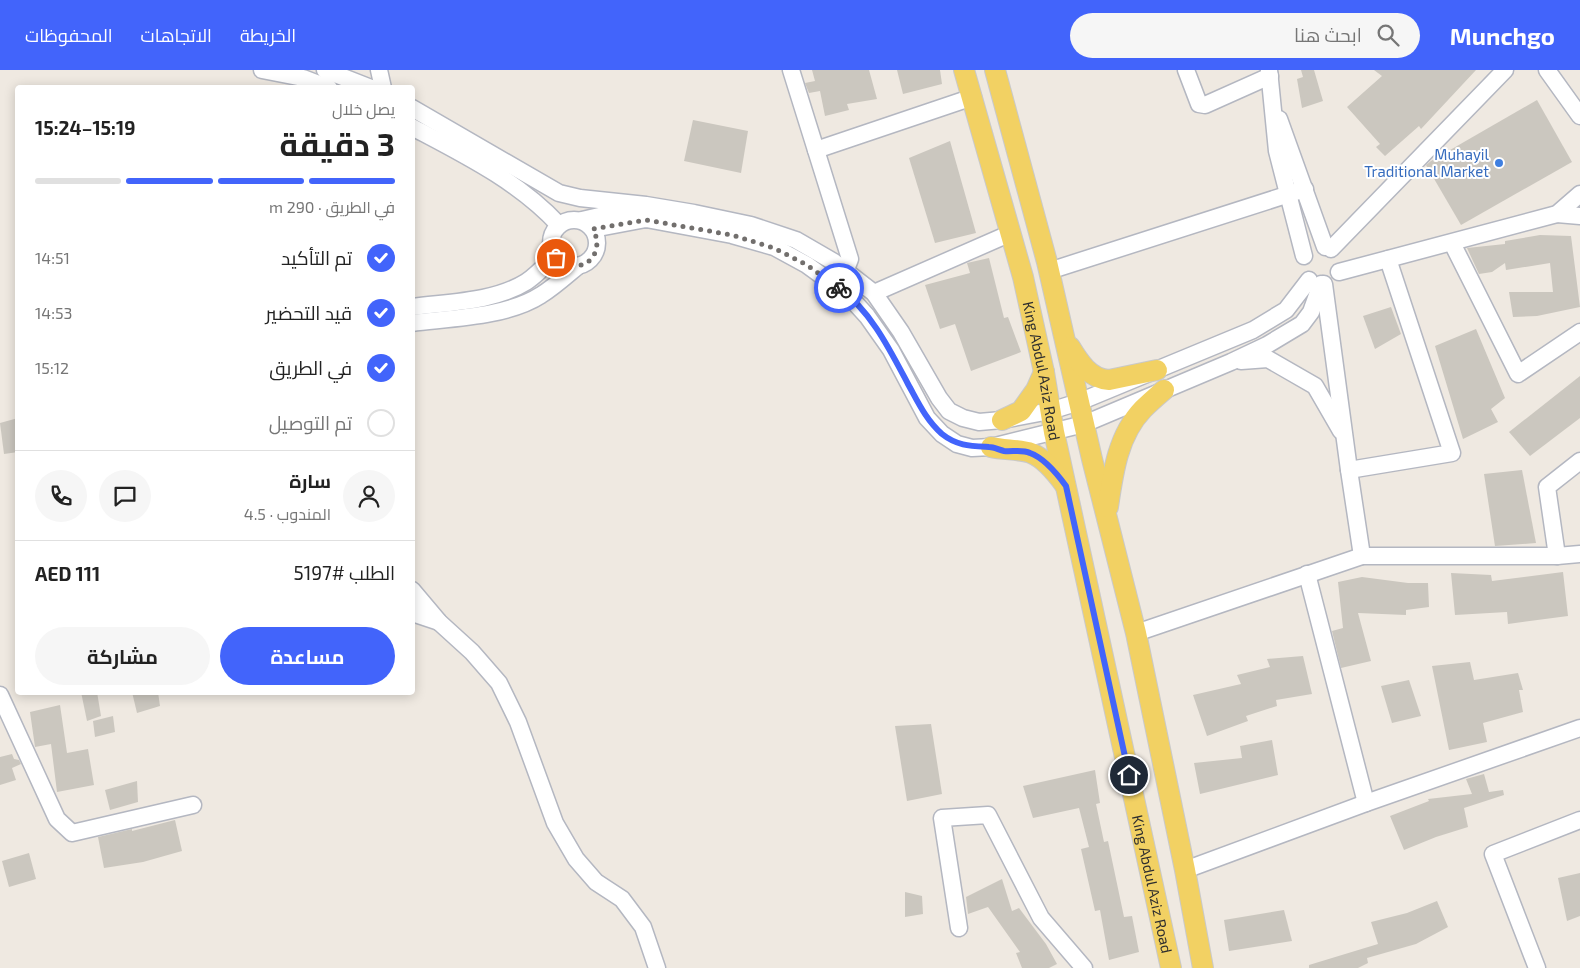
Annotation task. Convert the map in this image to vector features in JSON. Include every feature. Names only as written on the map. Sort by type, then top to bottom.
[{"type":"main road","name":"King Abdul Aziz Road","points":[[964,70],[1023,277],[1044,372],[1054,432],[1170,968]]},
{"type":"main road","name":"King Abdul Aziz Road","points":[[995,70],[1049,271],[1106,516],[1136,633],[1186,870],[1202,968]]},
{"type":"main road","points":[[1064,339],[1083,367],[1103,380],[1157,370]]},
{"type":"main road","points":[[1002,420],[1021,411],[1036,390],[1044,372]]},
{"type":"main road","points":[[1106,516],[1113,471],[1118,452],[1126,434],[1143,409],[1164,390]]},
{"type":"main road","points":[[991,447],[1031,453],[1049,465],[1066,486]]},
{"type":"street","points":[[262,70],[303,78],[321,85]]},
{"type":"street","points":[[325,70],[363,85]]},
{"type":"street","points":[[379,70],[382,85]]},
{"type":"street","points":[[791,70],[850,259],[838,288]]},
{"type":"street","points":[[1186,70],[1199,104],[1205,105],[1212,104],[1270,73],[1276,151],[1304,256],[1302,268],[1304,273],[1318,282],[1331,282],[1339,272],[1557,214],[1580,216]]},
{"type":"street","points":[[1304,256],[1313,248],[1328,248],[1505,70]]},
{"type":"street","points":[[1547,70],[1580,116]]},
{"type":"street","points":[[816,150],[973,97]]},
{"type":"street","points":[[1273,106],[1328,248],[1339,259],[1339,272]]},
{"type":"street","points":[[415,110],[559,193],[580,198],[646,205],[751,225],[796,240],[834,262],[874,293],[901,332],[938,398],[949,411],[963,418],[979,422],[1002,420],[1050,411],[1079,402],[1157,370],[1253,330],[1286,310],[1318,282]]},
{"type":"street","points":[[415,129],[493,171],[545,209],[559,225]]},
{"type":"street","points":[[1049,271],[1305,189]]},
{"type":"street","points":[[1557,214],[1580,194]]},
{"type":"street","points":[[586,225],[646,205]]},
{"type":"street","points":[[578,266],[562,263],[555,255],[551,245],[554,230],[559,225],[573,220],[586,225],[646,220],[732,235],[774,248],[807,265],[847,294],[867,316],[891,350],[927,418],[942,434],[957,444],[972,448],[991,447],[1084,424],[1232,362],[1267,345],[1302,324],[1311,312],[1318,282]]},
{"type":"street","points":[[415,323],[489,313],[517,306],[540,296],[578,266],[592,258],[596,252],[598,244],[596,236],[586,225]]},
{"type":"street","points":[[874,293],[1011,233]]},
{"type":"street","points":[[1452,242],[1518,374],[1580,332]]},
{"type":"street","points":[[415,307],[485,297],[506,292],[526,282],[542,270],[555,255]]},
{"type":"street","points":[[1349,470],[1452,453],[1388,259]]},
{"type":"street","points":[[1318,282],[1346,439],[1362,556]]},
{"type":"street","points":[[1232,362],[1268,359],[1315,386],[1346,439]]},
{"type":"street","points":[[1557,556],[1547,487],[1580,461]]},
{"type":"street","points":[[1136,633],[1362,556],[1557,556],[1580,554]]},
{"type":"street","points":[[1307,574],[1366,803]]},
{"type":"street","points":[[415,594],[439,622],[472,652],[499,683],[518,722],[555,823],[576,859],[596,882],[622,899],[643,926],[657,968]]},
{"type":"street","points":[[415,614],[439,622]]},
{"type":"street","points":[[0,695],[57,819],[72,833],[194,805]]},
{"type":"street","points":[[1186,870],[1366,803],[1580,728]]},
{"type":"street","points":[[959,928],[942,818],[988,815],[1040,918],[1084,968]]},
{"type":"street","points":[[1537,968],[1492,854],[1580,820]]},
{"type":"building","points":[[812,70],[869,70],[877,99],[847,104],[849,110],[825,116],[820,91],[809,93],[805,83],[815,81]]},
{"type":"building","points":[[897,70],[940,70],[942,84],[903,94]]},
{"type":"building","points":[[1301,70],[1314,70],[1323,101],[1302,108],[1297,79],[1303,77]]},
{"type":"building","points":[[1374,70],[1476,70],[1421,129],[1419,126],[1385,156],[1376,147],[1380,144],[1347,107],[1382,76]]},
{"type":"building","name":"Muhayil Traditional Market","points":[[1537,100],[1572,162],[1461,225],[1426,165]]},
{"type":"building","points":[[693,120],[748,131],[741,173],[684,161]]},
{"type":"building","points":[[950,141],[976,233],[935,243],[909,158]]},
{"type":"building","points":[[1540,235],[1571,236],[1580,307],[1537,316],[1513,317],[1509,292],[1553,292],[1550,263],[1506,270],[1505,263],[1492,272],[1479,274],[1467,248],[1505,244],[1505,241]]},
{"type":"building","points":[[989,258],[1004,318],[1008,317],[1021,352],[971,371],[955,324],[940,329],[925,285],[970,273],[967,263]]},
{"type":"building","points":[[1391,307],[1401,334],[1375,349],[1363,316]]},
{"type":"building","points":[[1476,329],[1505,398],[1491,409],[1498,422],[1463,439],[1435,346]]},
{"type":"building","points":[[1580,376],[1580,418],[1530,456],[1509,432]]},
{"type":"building","points":[[15,419],[15,452],[4,454],[0,423]]},
{"type":"building","points":[[1522,470],[1536,543],[1495,546],[1484,474]]},
{"type":"building","points":[[1563,572],[1568,616],[1508,624],[1507,612],[1455,615],[1451,573],[1491,575],[1492,581]]},
{"type":"building","points":[[1362,577],[1408,583],[1428,583],[1429,607],[1406,610],[1406,615],[1358,613],[1371,661],[1341,668],[1332,631],[1343,628],[1338,582]]},
{"type":"building","points":[[1303,656],[1312,694],[1276,700],[1277,706],[1246,716],[1248,721],[1207,736],[1193,695],[1241,684],[1237,675],[1270,667],[1267,659]]},
{"type":"building","points":[[1470,662],[1474,680],[1518,673],[1523,690],[1519,690],[1523,712],[1483,723],[1487,742],[1449,750],[1432,666]]},
{"type":"building","points":[[1409,680],[1421,716],[1392,723],[1381,686]]},
{"type":"building","points":[[82,695],[98,695],[101,716],[87,721]]},
{"type":"building","points":[[133,695],[158,695],[160,706],[137,713]]},
{"type":"building","points":[[60,705],[67,753],[88,749],[94,785],[57,792],[51,744],[35,747],[30,712]]},
{"type":"building","points":[[113,716],[115,732],[95,737],[93,721]]},
{"type":"building","points":[[931,724],[942,794],[907,801],[895,726]]},
{"type":"building","points":[[1272,740],[1278,775],[1200,794],[1194,763],[1242,758],[1240,746]]},
{"type":"building","points":[[12,754],[14,759],[19,760],[21,764],[12,768],[16,780],[0,785],[0,757]]},
{"type":"building","points":[[1095,770],[1100,803],[1096,804],[1104,842],[1108,841],[1124,917],[1132,916],[1139,952],[1109,960],[1100,910],[1095,911],[1081,849],[1089,847],[1079,808],[1033,818],[1023,786]]},
{"type":"building","points":[[1484,774],[1489,792],[1503,790],[1504,795],[1464,808],[1468,827],[1404,850],[1390,816],[1429,801],[1428,799],[1472,794],[1466,779]]},
{"type":"building","points":[[137,781],[138,802],[110,810],[105,790]]},
{"type":"building","points":[[175,820],[182,851],[143,862],[104,868],[98,837]]},
{"type":"building","points":[[29,853],[36,879],[9,887],[2,861]]},
{"type":"building","points":[[1580,873],[1580,916],[1567,921],[1558,878]]},
{"type":"building","points":[[1002,879],[1012,911],[1019,908],[1046,944],[1057,964],[1049,968],[1022,968],[1016,953],[1020,952],[988,907],[968,914],[966,897]]},
{"type":"building","points":[[905,892],[922,896],[923,914],[905,917]]},
{"type":"building","points":[[1437,901],[1448,927],[1416,944],[1367,958],[1368,963],[1358,968],[1309,968],[1309,965],[1378,944],[1371,922],[1407,913]]},
{"type":"building","points":[[1284,910],[1292,941],[1229,951],[1224,920]]},
{"type":"way so far","points":[[556,258],[570,266],[578,266],[592,258],[596,252],[598,244],[593,229],[646,220],[732,235],[774,248],[807,265],[839,288]]},
{"type":"place","name":"Muhayil Traditional Market","points":[[1499,163]]},
{"type":"route","points":[[839,288],[867,316],[891,350],[927,418],[942,434],[957,444],[972,448],[991,447],[1031,453],[1049,465],[1066,486],[1129,775]]}]
